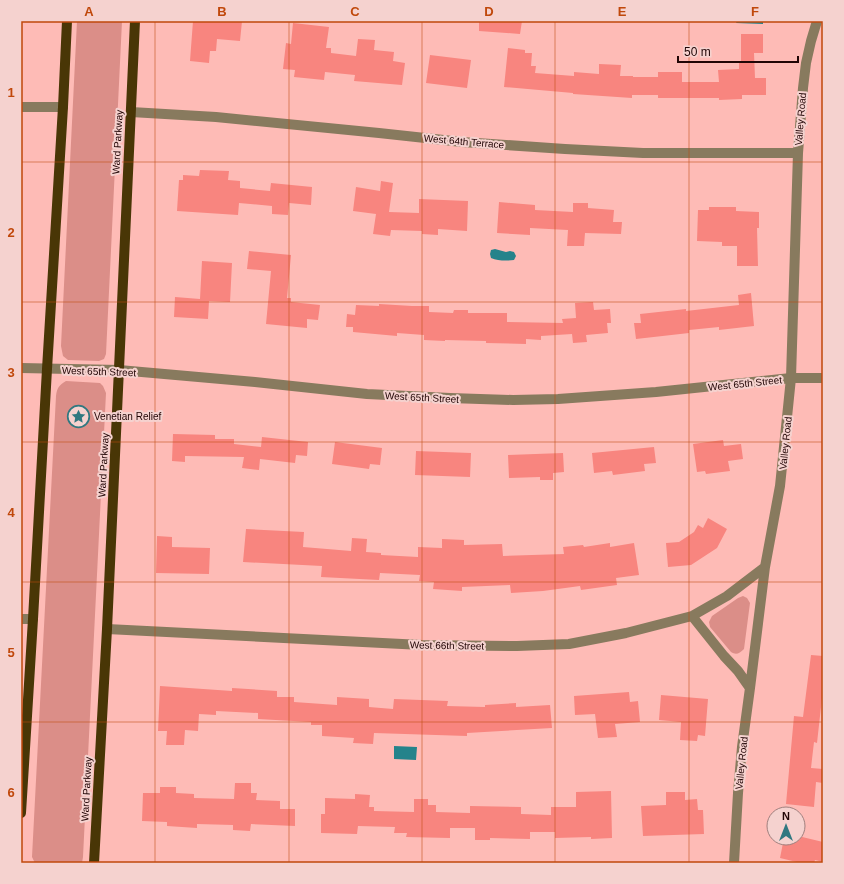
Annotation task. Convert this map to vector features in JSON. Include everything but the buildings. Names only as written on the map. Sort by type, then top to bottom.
[{"type":"main road","points":[[21,813],[67,21]]},
{"type":"main road","name":"Ward Parkway","points":[[94,863],[107,629],[135,21]]},
{"type":"street","name":"Valley Road","points":[[734,863],[742,747],[765,567],[780,486],[791,378],[798,153],[806,63],[817,21]]},
{"type":"street","points":[[21,107],[63,107]]},
{"type":"street","name":"West 64th Terrace","points":[[131,112],[216,117],[462,142],[573,150],[643,153],[798,153]]},
{"type":"street","name":"West 65th Street","points":[[21,368],[119,370],[368,394],[513,400],[656,392],[791,378],[823,378]]},
{"type":"street","name":"West 66th Street","points":[[107,629],[422,645],[517,646],[569,644],[626,633],[692,616],[727,596],[765,567]]},
{"type":"street","points":[[692,616],[738,671],[750,688]]},
{"type":"street","points":[[21,618],[33,618]]},
{"type":"shaded area","points":[[77,21],[122,21],[106,354],[104,359],[99,361],[68,360],[63,356],[61,346]]},
{"type":"shaded area","points":[[66,381],[100,383],[106,393],[83,857],[82,863],[35,863],[32,857],[56,396],[59,387]]},
{"type":"shaded area","points":[[743,596],[747,598],[750,603],[744,649],[739,653],[734,654],[710,627],[709,622],[712,616]]},
{"type":"water","points":[[737,21],[763,21],[763,24],[736,23]]},
{"type":"water","points":[[495,249],[506,252],[514,252],[516,256],[514,260],[491,258],[491,250]]},
{"type":"water","points":[[394,746],[417,747],[416,760],[394,759]]},
{"type":"place","name":"Venetian Relief","points":[[78,416]]}]
